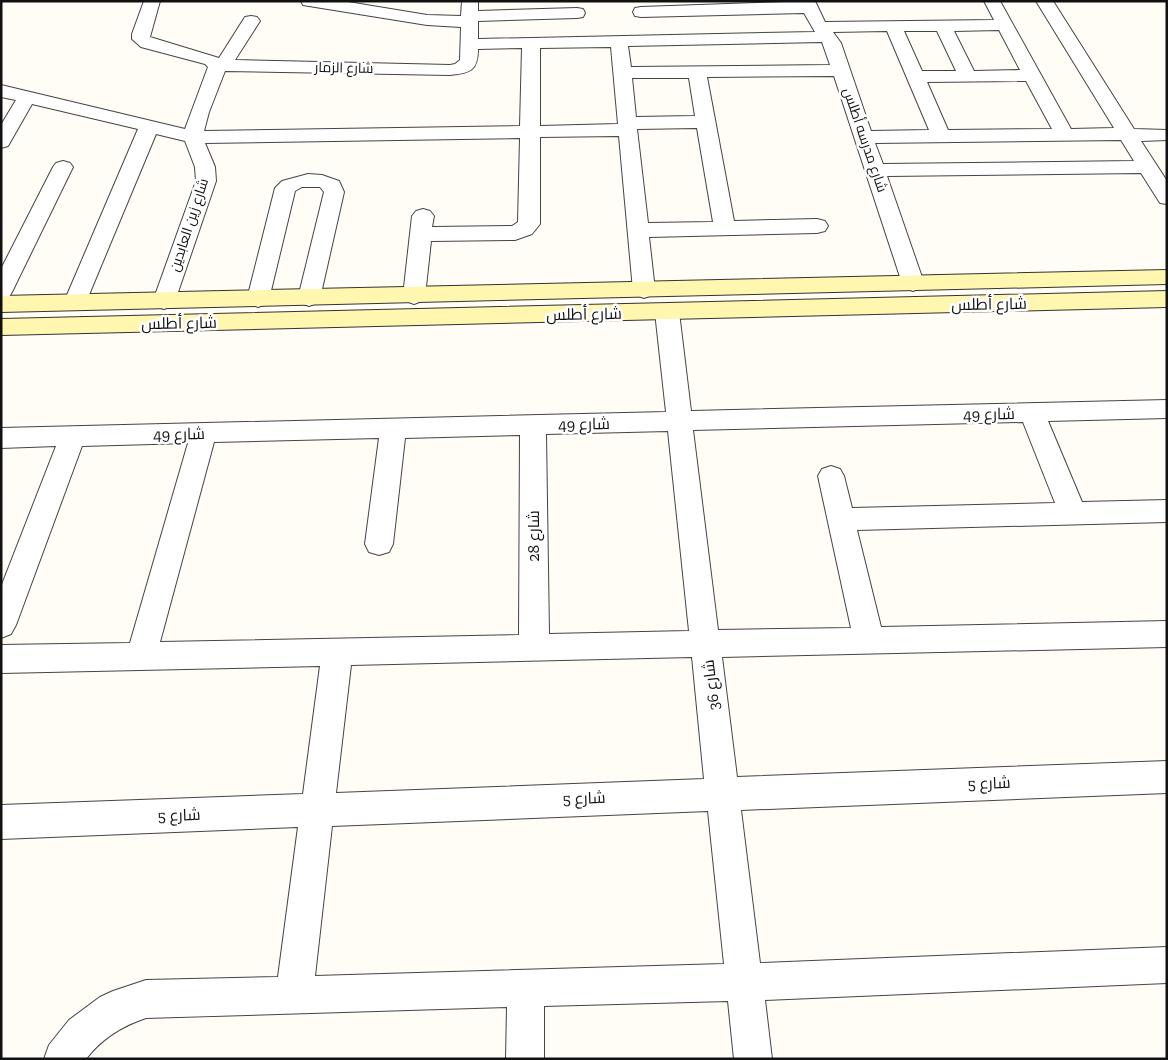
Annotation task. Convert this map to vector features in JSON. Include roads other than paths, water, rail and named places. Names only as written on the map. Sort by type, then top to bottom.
[{"type":"street","points":[[152,1],[141,34],[144,41],[210,60],[220,65]]},
{"type":"street","points":[[309,1],[427,20],[470,13],[576,7],[580,42]]},
{"type":"street","points":[[992,1],[1064,134]]},
{"type":"street","points":[[1044,1],[1167,198]]},
{"type":"street","points":[[645,41],[640,7],[809,5]]},
{"type":"street","name":"شارع مدرسه أطلس","points":[[809,5],[823,32],[832,43],[913,284]]},
{"type":"street","points":[[469,53],[470,13]]},
{"type":"street","points":[[194,137],[196,122],[217,68],[251,21]]},
{"type":"street","name":"شارع الزمار","points":[[220,65],[450,70],[460,69],[469,53],[532,43],[645,41],[823,32],[893,26],[1005,24]]},
{"type":"street","points":[[943,25],[968,76]]},
{"type":"street","points":[[893,26],[941,136]]},
{"type":"street","points":[[619,41],[644,290]]},
{"type":"street","points":[[414,296],[422,224],[505,233],[524,229],[529,224],[532,43]]},
{"type":"street","points":[[623,73],[841,70]]},
{"type":"street","points":[[697,72],[725,228]]},
{"type":"street","points":[[916,76],[1032,75]]},
{"type":"street","points":[[1,91],[16,106],[149,126],[194,137],[530,131],[706,122]]},
{"type":"street","points":[[1,142],[16,106]]},
{"type":"street","points":[[75,302],[149,126]]},
{"type":"street","points":[[864,137],[1064,134],[1164,135]]},
{"type":"street","name":"شارع زين العابدين","points":[[164,301],[206,181],[206,168],[196,147],[194,137]]},
{"type":"street","points":[[1,292],[63,166]]},
{"type":"street","points":[[875,170],[1147,166]]},
{"type":"street","points":[[258,299],[285,188],[295,182],[323,182],[332,185],[334,192],[309,298]]},
{"type":"street","points":[[638,230],[817,226]]},
{"type":"street","name":"شارع أطلس","points":[[1,304],[913,284],[1164,282]]},
{"type":"street","name":"شارع أطلس","points":[[1,327],[1167,299]]},
{"type":"street","name":"شارع 36","points":[[666,312],[753,1059]]},
{"type":"street","points":[[1032,412],[1073,513]]},
{"type":"street","name":"شارع 49","points":[[1,438],[1032,412],[1163,416]]},
{"type":"street","name":"شارع 28","points":[[533,425],[534,648]]},
{"type":"street","points":[[379,544],[393,428]]},
{"type":"street","points":[[141,656],[204,433]]},
{"type":"street","points":[[1,625],[73,436]]},
{"type":"street","points":[[831,476],[869,640]]},
{"type":"street","points":[[841,519],[1167,511]]},
{"type":"street","points":[[1,659],[1167,634]]},
{"type":"street","points":[[294,995],[337,652]]},
{"type":"street","name":"شارع 5","points":[[1,822],[1167,777]]},
{"type":"street","points":[[73,1046],[112,1010],[146,999],[744,982],[1167,965]]},
{"type":"street","points":[[525,1059],[526,987]]}]
